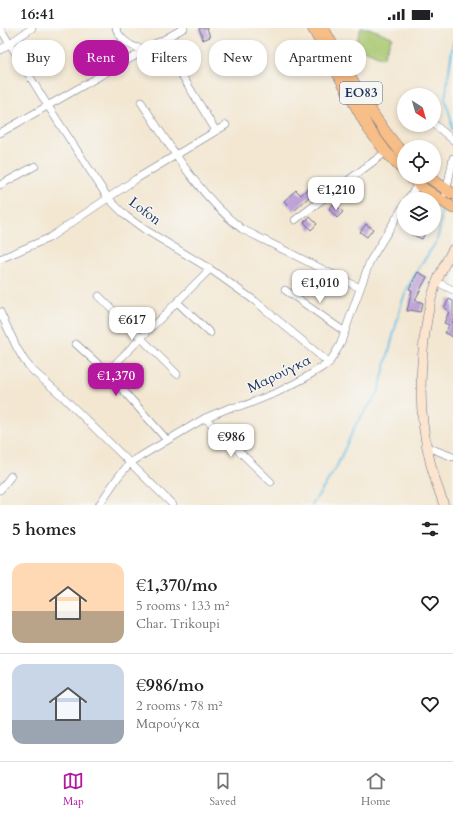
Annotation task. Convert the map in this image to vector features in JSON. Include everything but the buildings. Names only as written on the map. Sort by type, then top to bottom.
[{"type":"main road","name":"ΕΟ83","points":[[314,28],[344,81],[359,112],[386,152],[397,164]]},
{"type":"main road","name":"ΕΟ83","points":[[323,28],[378,121],[397,147]]},
{"type":"main road","points":[[419,184],[448,205]]},
{"type":"main road","points":[[438,184],[450,192]]},
{"type":"street","name":"Lofon","points":[[0,28],[48,106],[108,198],[126,216],[210,269],[255,301],[329,363]]},
{"type":"street","points":[[0,50],[32,28]]},
{"type":"street","points":[[116,28],[121,37],[131,45],[137,46]]},
{"type":"street","points":[[163,40],[184,28]]},
{"type":"street","points":[[0,133],[137,55]]},
{"type":"street","points":[[182,76],[216,131]]},
{"type":"street","points":[[141,102],[177,156],[221,212],[242,229],[360,288]]},
{"type":"street","points":[[0,259],[49,238],[136,179],[177,156],[226,125]]},
{"type":"street","points":[[441,130],[453,140]]},
{"type":"street","points":[[295,220],[386,152]]},
{"type":"street","points":[[448,205],[453,158]]},
{"type":"street","points":[[0,185],[35,166]]},
{"type":"street","name":"Μαρούγκα","points":[[99,505],[118,477],[130,463],[167,440],[205,418],[229,408],[246,405],[278,392],[329,363],[340,345],[360,288],[374,255],[397,217]]},
{"type":"street","points":[[444,505],[434,478],[422,421],[420,376],[432,294],[453,249]]},
{"type":"street","points":[[108,372],[210,269]]},
{"type":"street","points":[[437,282],[453,290]]},
{"type":"street","points":[[285,290],[345,332]]},
{"type":"street","points":[[99,296],[177,374]]},
{"type":"street","points":[[177,302],[210,333]]},
{"type":"street","points":[[0,312],[17,348],[32,370],[61,395],[173,505]]},
{"type":"street","points":[[76,344],[108,372],[167,440]]},
{"type":"street","points":[[205,418],[272,482]]},
{"type":"street","points":[[427,447],[453,457]]},
{"type":"street","points":[[0,490],[11,476]]},
{"type":"green space","points":[[361,28],[369,28],[392,37],[383,58],[366,51],[366,40],[356,40]]},
{"type":"waterway","points":[[452,130],[451,119],[445,99],[453,43]]},
{"type":"waterway","points":[[312,505],[336,468],[356,424],[378,393],[402,302],[417,271],[436,242],[439,233],[442,209]]}]
